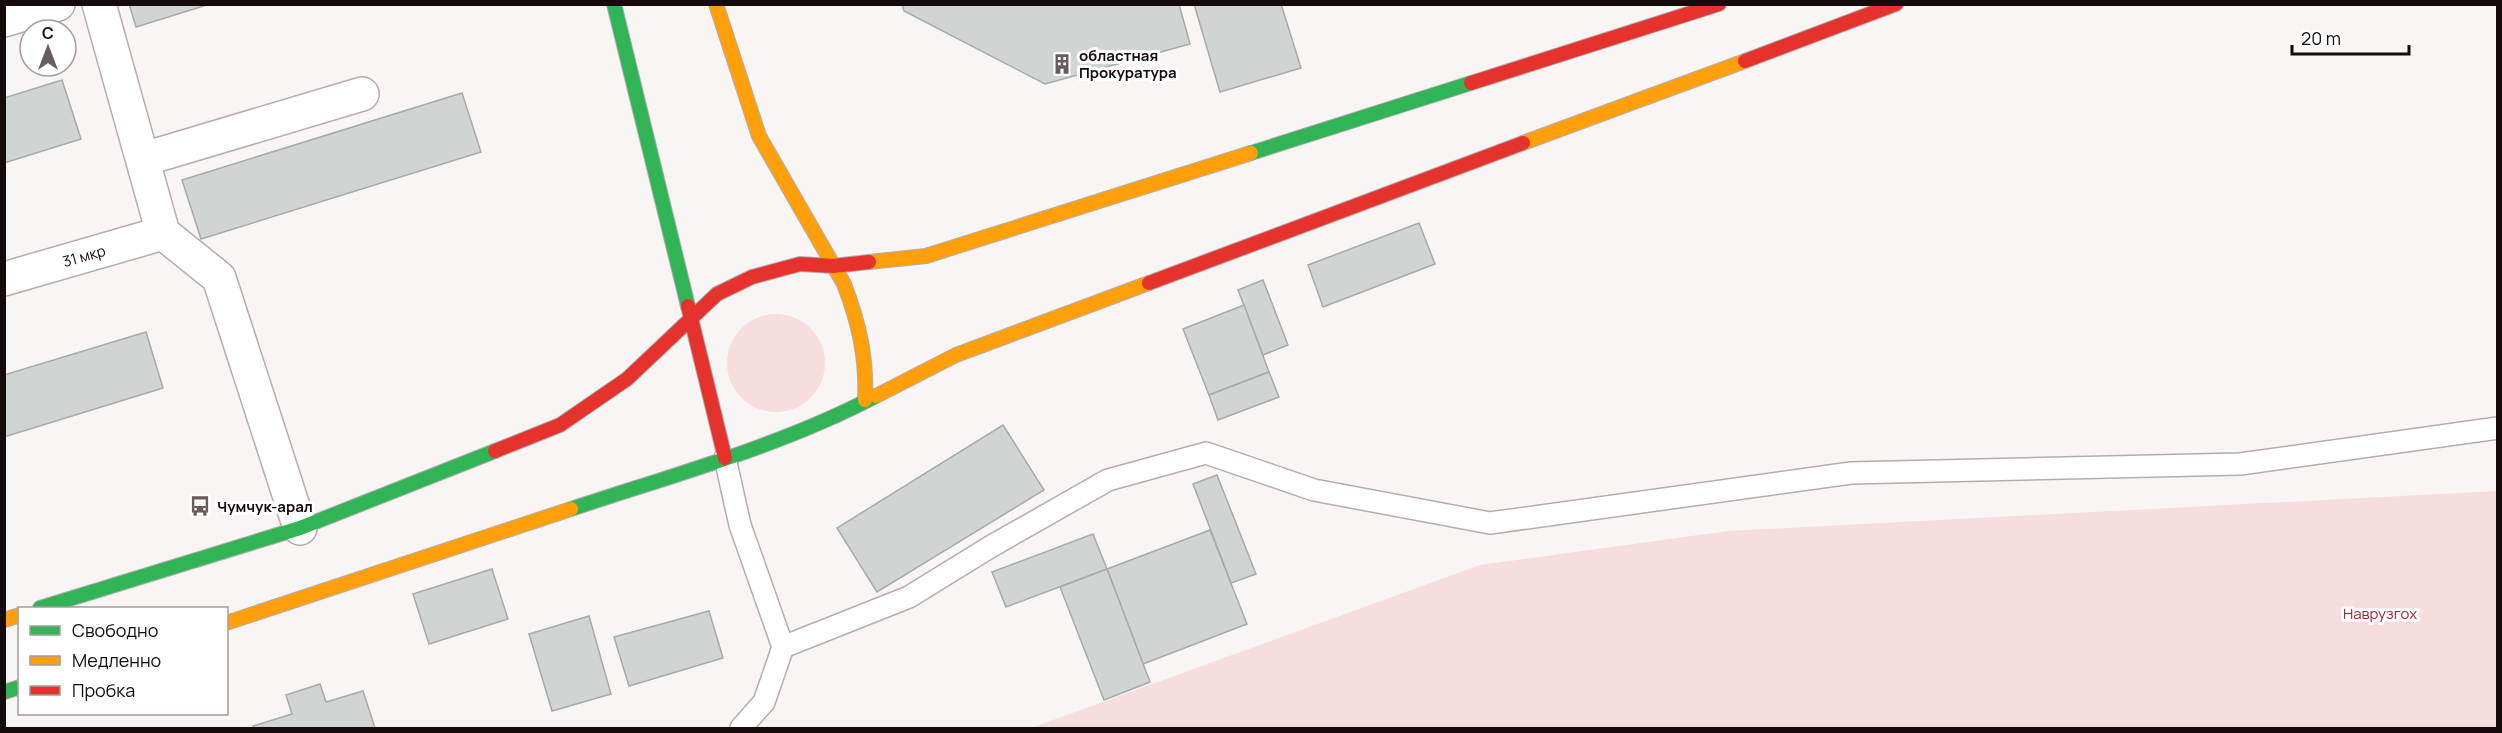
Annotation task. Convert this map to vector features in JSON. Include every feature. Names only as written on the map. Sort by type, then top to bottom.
[{"type":"main road","points":[[614,4],[725,458]]},
{"type":"main road","points":[[717,4],[759,136],[844,284],[861,333],[867,366],[866,400]]},
{"type":"main road","points":[[46,607],[300,528],[560,425],[627,379],[717,294],[752,277],[800,264],[833,266],[926,256],[1719,4]]},
{"type":"main road","points":[[228,622],[725,458],[804,429],[858,406],[956,354],[1896,4]]},
{"type":"street","points":[[4,20],[58,4]]},
{"type":"street","points":[[99,4],[164,233],[219,278],[300,528]]},
{"type":"street","points":[[144,159],[363,94]]},
{"type":"street","name":"31 мкр","points":[[4,279],[164,233]]},
{"type":"lane","points":[[783,647],[909,597],[990,547],[1107,480],[1206,453],[1314,490],[1490,523],[1851,473],[2240,464],[2498,428]]},
{"type":"lane","points":[[725,458],[740,525],[783,647],[764,702],[741,729]]},
{"type":"green space","points":[[776,314],[795,318],[810,329],[821,344],[825,363],[821,382],[810,397],[795,408],[776,412],[757,408],[742,397],[731,382],[727,363],[731,344],[742,329],[757,318]]},
{"type":"green space","name":"Наврузгох","points":[[2497,491],[2497,728],[1031,728],[1480,565],[1728,531]]},
{"type":"building","points":[[129,4],[210,4],[136,27]]},
{"type":"building","name":"областная Прокуратура","points":[[902,4],[1179,4],[1190,44],[1045,84],[904,11]]},
{"type":"building","points":[[1194,4],[1281,4],[1301,68],[1220,92]]},
{"type":"building","points":[[62,80],[81,139],[4,163],[4,98]]},
{"type":"building","points":[[462,93],[481,152],[201,239],[182,180]]},
{"type":"building","points":[[1419,223],[1435,264],[1323,307],[1308,265]]},
{"type":"building","points":[[1263,280],[1288,345],[1263,355],[1238,290]]},
{"type":"building","points":[[1244,305],[1269,372],[1209,395],[1183,329]]},
{"type":"building","points":[[146,332],[163,388],[4,437],[4,375]]},
{"type":"building","points":[[1269,372],[1279,397],[1218,420],[1209,395]]},
{"type":"building","points":[[1003,425],[1044,490],[877,592],[837,528]]},
{"type":"building","points":[[1217,475],[1256,574],[1231,583],[1193,484]]},
{"type":"building","points":[[1210,530],[1247,624],[1143,664],[1107,569]]},
{"type":"building","points":[[1093,534],[1107,569],[1006,607],[992,572]]},
{"type":"building","points":[[492,569],[508,619],[429,644],[413,594]]},
{"type":"building","points":[[1107,569],[1150,682],[1104,700],[1060,587]]},
{"type":"building","points":[[709,611],[723,658],[629,686],[614,637]]},
{"type":"building","points":[[589,616],[611,694],[552,711],[529,634]]},
{"type":"building","points":[[320,684],[326,702],[363,691],[375,728],[254,728],[253,726],[292,714],[286,695]]},
{"type":"traffic: fast","points":[[614,4],[688,306]]},
{"type":"traffic: fast","points":[[1251,153],[1471,83]]},
{"type":"traffic: fast","points":[[571,509],[765,445],[840,414],[876,396]]},
{"type":"traffic: fast","points":[[43,607],[300,528],[495,451]]},
{"type":"traffic: fast","points":[[4,692],[18,688]]},
{"type":"traffic: slow","points":[[716,4],[759,136],[844,284],[861,341],[865,370],[865,400]]},
{"type":"traffic: slow","points":[[1523,143],[1745,61]]},
{"type":"traffic: slow","points":[[869,262],[926,256],[1251,153]]},
{"type":"traffic: slow","points":[[876,396],[956,355],[1149,283]]},
{"type":"traffic: slow","points":[[228,622],[571,509]]},
{"type":"traffic: slow","points":[[4,620],[18,616]]},
{"type":"traffic: jam","points":[[1471,83],[1719,4]]},
{"type":"traffic: jam","points":[[1745,61],[1896,4]]},
{"type":"traffic: jam","points":[[1149,283],[1523,143]]},
{"type":"traffic: jam","points":[[495,451],[560,425],[627,379],[717,294],[752,277],[800,264],[833,266],[869,262]]},
{"type":"traffic: jam","points":[[688,306],[725,458]]},
{"type":"place","name":"областная Прокуратура","points":[[1062,64]]},
{"type":"place","name":"Чумчук-арал","points":[[200,506]]}]
